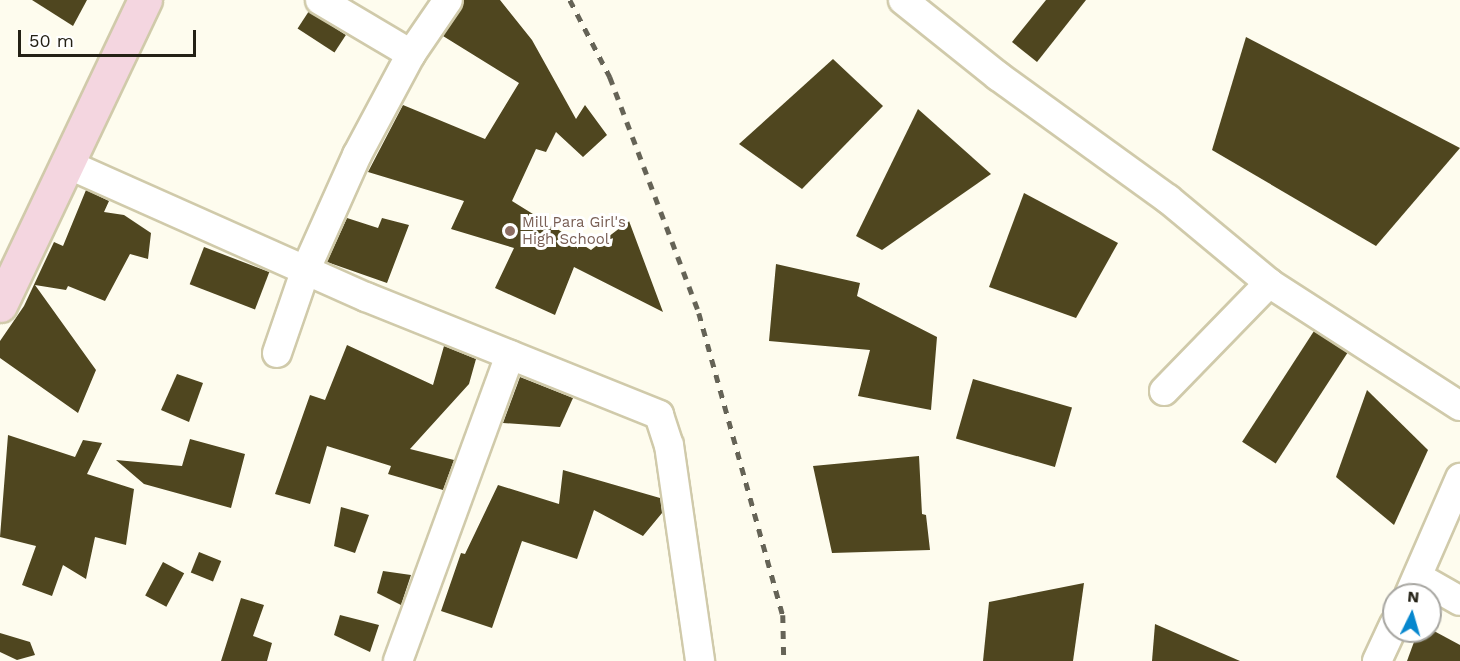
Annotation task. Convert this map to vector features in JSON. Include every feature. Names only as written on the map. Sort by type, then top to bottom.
[{"type":"street","points":[[0,305],[145,0]]},
{"type":"street","points":[[320,0],[411,54]]},
{"type":"street","points":[[277,353],[306,269],[357,155],[411,54],[448,0]]},
{"type":"street","points":[[903,0],[998,76],[1168,199],[1269,283],[1460,406]]},
{"type":"street","points":[[67,164],[306,269],[640,407],[663,421],[700,661]]},
{"type":"street","points":[[1164,391],[1269,283]]},
{"type":"street","points":[[398,661],[510,355]]},
{"type":"street","points":[[1414,583],[1460,478]]},
{"type":"street","points":[[1442,595],[1460,601]]},
{"type":"street","points":[[1377,661],[1386,643]]},
{"type":"building","points":[[32,0],[87,0],[73,26]]},
{"type":"building","points":[[464,0],[500,0],[532,40],[576,119],[585,105],[607,135],[583,157],[556,132],[546,152],[536,149],[512,201],[591,250],[629,221],[663,312],[574,267],[555,315],[495,288],[514,248],[451,229],[464,201],[368,172],[403,105],[485,139],[519,83],[443,36]]},
{"type":"building","points":[[1046,0],[1086,0],[1037,62],[1012,42]]},
{"type":"building","points":[[309,11],[346,35],[334,53],[298,29]]},
{"type":"building","points":[[1246,37],[1460,148],[1376,246],[1212,150]]},
{"type":"building","points":[[833,59],[883,106],[802,189],[739,144]]},
{"type":"building","points":[[918,109],[991,174],[882,250],[856,236]]},
{"type":"building","points":[[86,190],[109,201],[104,212],[124,215],[151,233],[148,259],[130,254],[105,301],[68,286],[66,290],[35,285],[96,370],[78,413],[0,358],[0,341],[24,306],[54,242],[63,246]]},
{"type":"building","points":[[1024,193],[1118,243],[1076,318],[989,287]]},
{"type":"building","points":[[347,218],[378,228],[382,218],[409,225],[387,283],[327,262]]},
{"type":"building","points":[[204,247],[269,272],[255,309],[190,284]]},
{"type":"building","points":[[776,264],[860,283],[857,296],[937,337],[931,410],[858,396],[870,350],[769,341]]},
{"type":"building","points":[[1314,331],[1348,353],[1276,463],[1242,442]]},
{"type":"building","points":[[347,345],[433,385],[444,346],[476,359],[469,384],[410,449],[454,460],[443,490],[388,474],[391,466],[327,446],[310,504],[275,494],[310,395],[325,400]]},
{"type":"building","points":[[177,374],[203,383],[189,422],[161,410]]},
{"type":"building","points":[[520,377],[573,398],[560,427],[503,423]]},
{"type":"building","points":[[973,379],[1072,407],[1055,467],[956,439]]},
{"type":"building","points":[[1367,390],[1428,450],[1394,525],[1336,477]]},
{"type":"building","points":[[8,435],[75,457],[83,440],[102,443],[87,474],[134,489],[126,545],[95,537],[86,579],[63,565],[52,596],[22,585],[36,546],[0,537]]},
{"type":"building","points":[[190,439],[245,454],[231,508],[144,484],[116,460],[182,466]]},
{"type":"building","points":[[919,456],[922,514],[926,515],[930,550],[832,553],[813,466]]},
{"type":"building","points":[[563,470],[660,498],[662,513],[643,536],[594,510],[577,559],[522,541],[492,628],[441,611],[461,553],[465,554],[498,485],[559,504]]},
{"type":"building","points":[[341,507],[369,515],[355,553],[334,546]]},
{"type":"building","points":[[199,552],[221,561],[213,581],[191,572]]},
{"type":"building","points":[[163,562],[184,573],[166,607],[145,596]]},
{"type":"building","points":[[383,571],[411,575],[401,605],[377,593]]},
{"type":"building","points":[[1084,583],[1073,661],[983,661],[989,602]]},
{"type":"building","points":[[241,598],[264,605],[253,636],[272,643],[267,661],[221,661]]},
{"type":"building","points":[[340,615],[379,625],[370,652],[334,635]]},
{"type":"building","points":[[1155,624],[1240,661],[1152,661]]},
{"type":"building","points":[[0,633],[30,642],[35,655],[17,660],[0,652]]},
{"type":"building","points":[[1442,635],[1460,645],[1460,661],[1407,661],[1414,643],[1442,643]]},
{"type":"railway","points":[[570,0],[610,77],[699,313],[783,615],[784,661]]},
{"type":"place","name":"Mill Para Girl's High School","points":[[510,231]]}]
